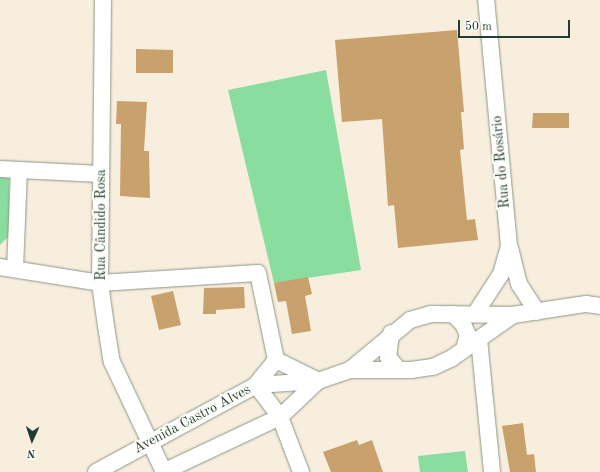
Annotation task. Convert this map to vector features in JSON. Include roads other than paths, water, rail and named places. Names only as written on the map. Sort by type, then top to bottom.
[{"type":"street","name":"Rua Cândido Rosa","points":[[103,0],[100,283],[112,362],[148,441],[164,472]]},
{"type":"street","name":"Rua do Rosário","points":[[474,314],[501,274],[509,246],[486,0]]},
{"type":"street","points":[[0,169],[100,174]]},
{"type":"street","points":[[19,171],[7,268],[100,283],[258,273],[276,360]]},
{"type":"street","points":[[509,246],[519,284],[537,312]]},
{"type":"street","points":[[593,305],[600,295]]},
{"type":"street","name":"Avenida Castro Alves","points":[[350,370],[391,333],[410,320],[431,314],[513,315],[593,305]]},
{"type":"street","points":[[453,314],[463,324],[468,335],[464,349]]},
{"type":"street","name":"Avenida Castro Alves","points":[[96,472],[115,467],[148,441],[256,385],[318,381],[350,370],[399,370],[433,367],[464,349],[513,315]]},
{"type":"street","points":[[391,333],[388,357],[399,370]]},
{"type":"street","points":[[478,339],[492,472]]},
{"type":"street","points":[[276,360],[318,381]]},
{"type":"street","points":[[276,360],[256,385],[280,417],[301,472]]},
{"type":"street","name":"Avenida Castro Alves","points":[[164,472],[280,417],[318,381]]}]
